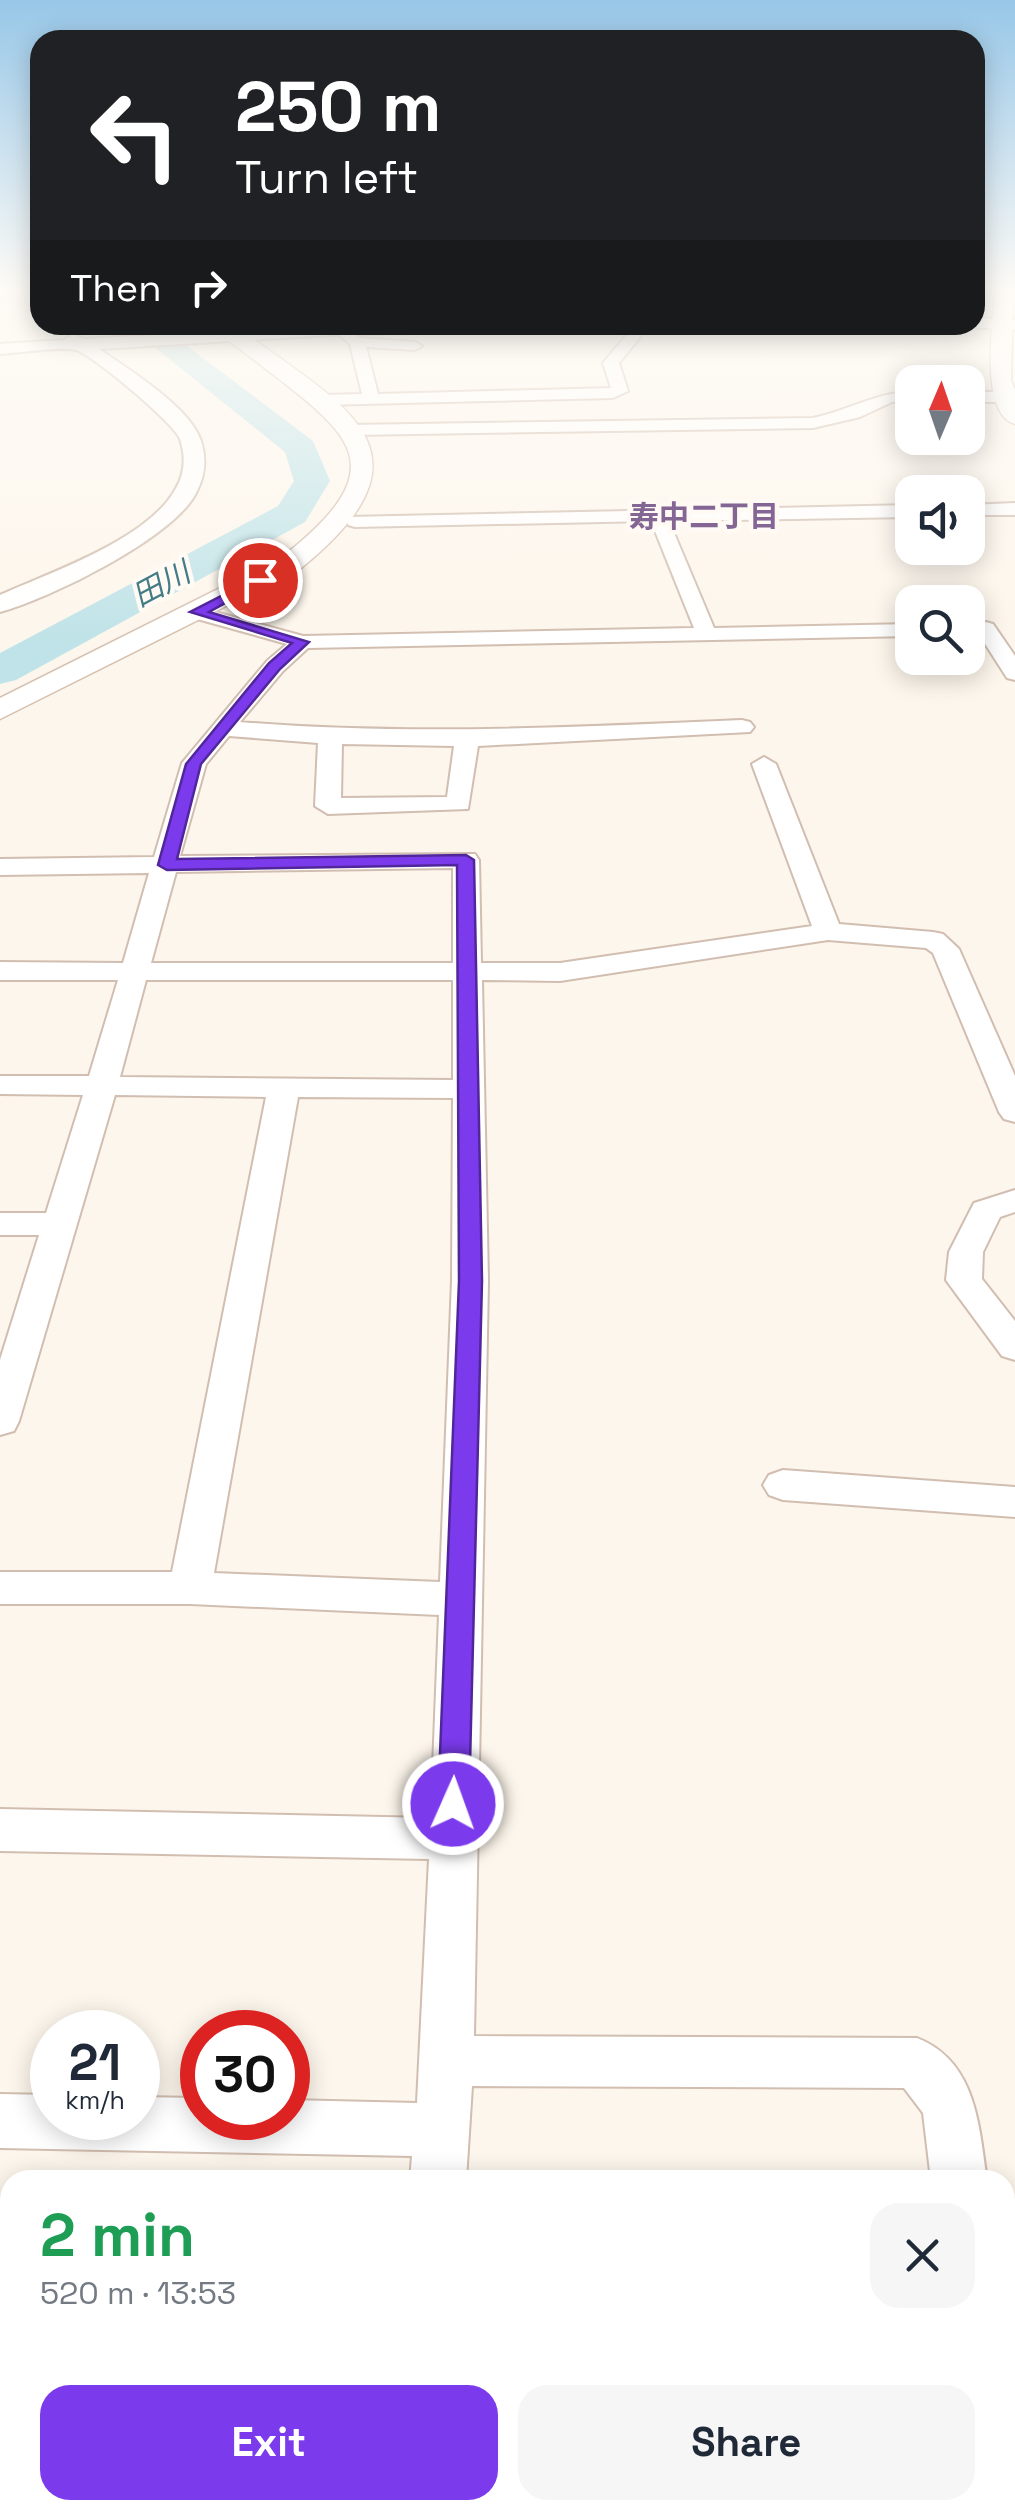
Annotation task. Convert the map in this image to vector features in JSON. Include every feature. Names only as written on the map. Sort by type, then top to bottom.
[{"type":"main road","points":[[0,710],[291,563],[342,520],[353,502],[363,467],[360,445],[330,410]]},
{"type":"street","points":[[0,604],[113,551],[177,508],[195,482],[197,458],[189,434],[165,410]]},
{"type":"street","points":[[571,410],[573,426]]},
{"type":"street","points":[[350,430],[814,423],[863,410]]},
{"type":"street","points":[[985,510],[1015,509]]},
{"type":"street","points":[[356,520],[895,511]]},
{"type":"street","points":[[658,516],[706,635]]},
{"type":"street","points":[[197,612],[302,642],[895,630]]},
{"type":"street","points":[[985,628],[1015,627]]},
{"type":"street","points":[[985,638],[1015,673]]},
{"type":"street","points":[[3,1402],[61,1224],[194,764],[274,666],[302,642]]},
{"type":"street","points":[[222,728],[330,737],[468,739],[742,726]]},
{"type":"street","points":[[330,737],[328,806],[459,804],[468,739]]},
{"type":"street","points":[[764,764],[828,932]]},
{"type":"street","points":[[0,867],[466,860],[470,1281],[447,2062],[440,2155],[0,2121]]},
{"type":"street","points":[[0,971],[560,972],[828,932],[932,940],[946,949],[1015,1112]]},
{"type":"street","points":[[0,1085],[466,1089]]},
{"type":"street","points":[[190,1588],[284,1087]]},
{"type":"street","points":[[1015,1200],[986,1210],[966,1252],[964,1280],[1015,1346]]},
{"type":"street","points":[[0,1224],[61,1224]]},
{"type":"street","points":[[783,1486],[1015,1502]]},
{"type":"street","points":[[0,1588],[190,1588],[460,1599]]},
{"type":"street","points":[[0,1830],[452,1838]]},
{"type":"street","points":[[447,2062],[917,2063],[949,2103],[958,2170]]},
{"type":"waterway","name":"田川","points":[[0,671],[292,514],[312,481],[301,448],[251,410]]},
{"type":"district","name":"寿中二丁目","points":[[704,516]]},
{"type":"route","points":[[260,580],[197,612],[302,642],[274,666],[194,764],[167,865],[466,860],[470,1281],[453,1804]]}]
